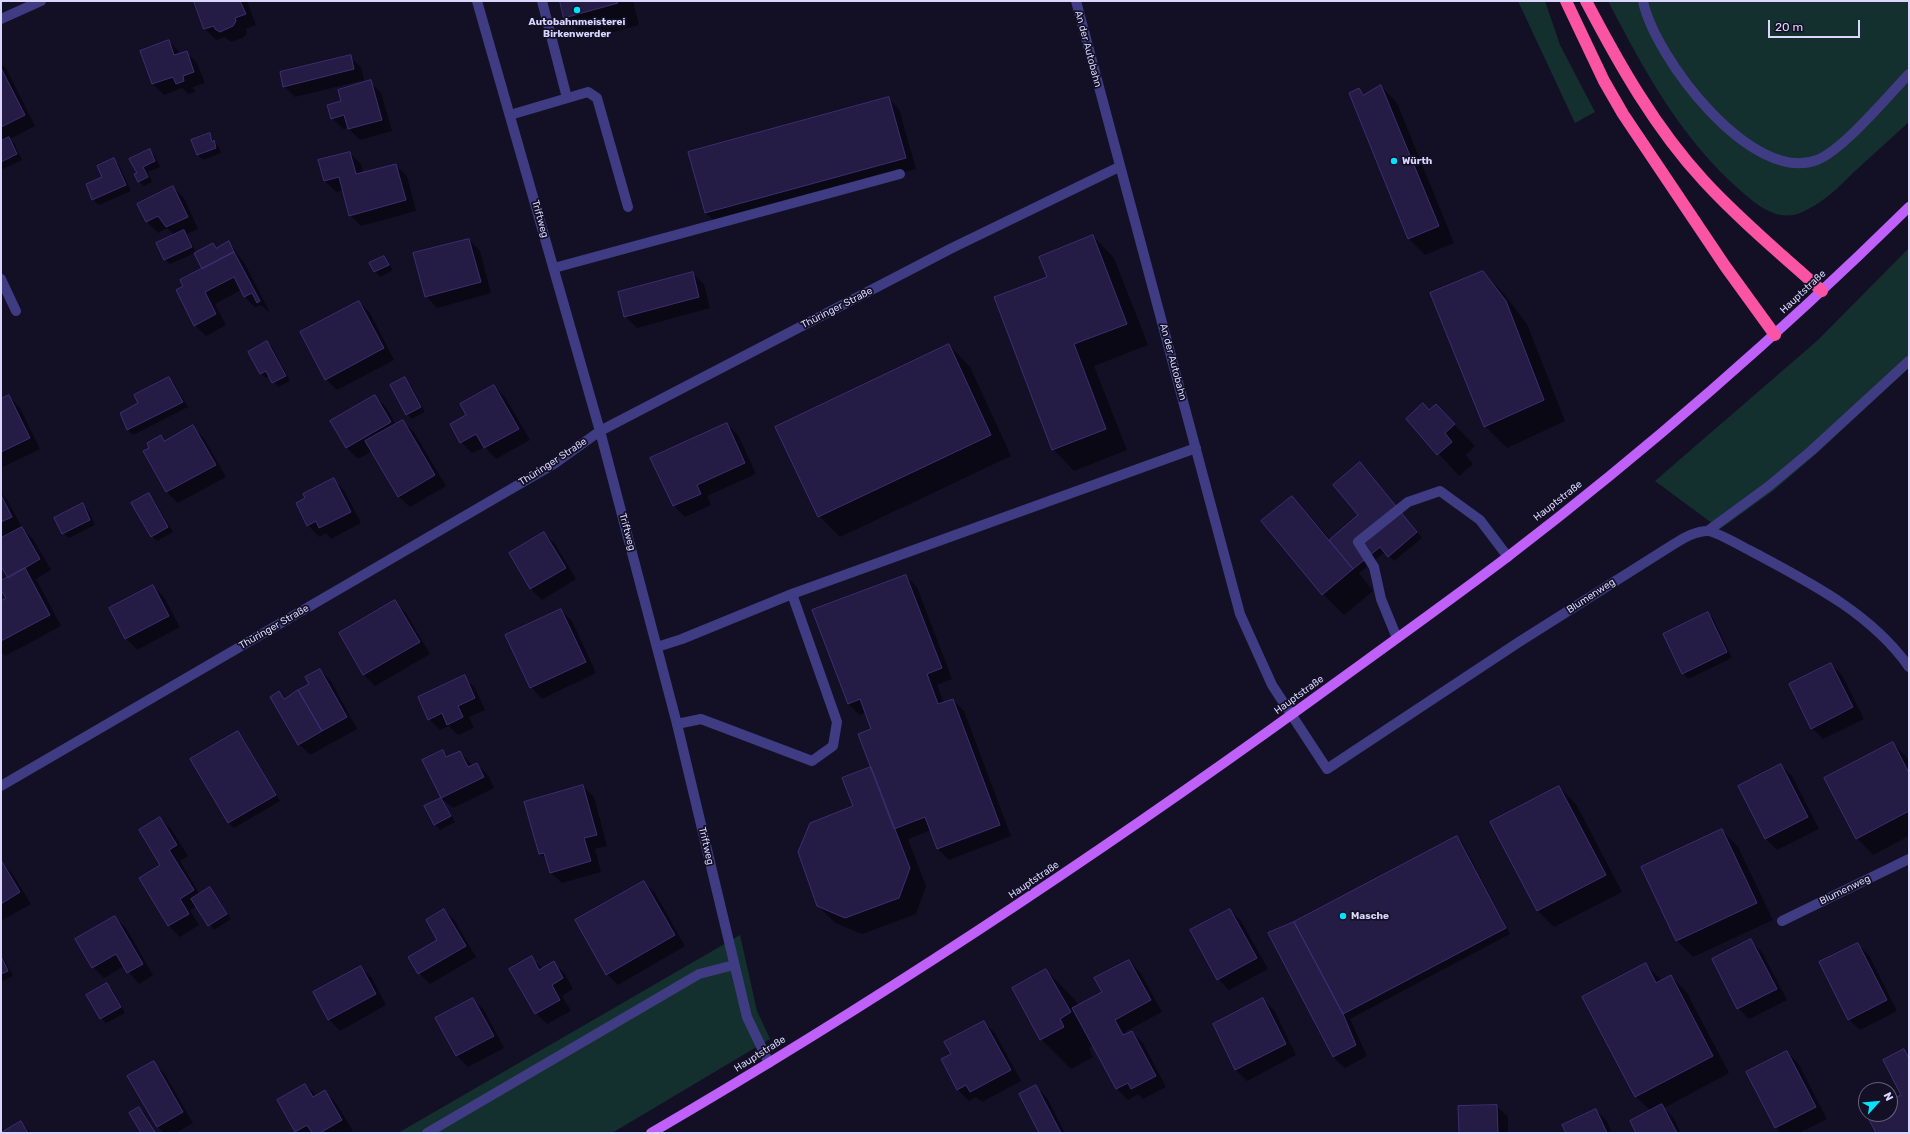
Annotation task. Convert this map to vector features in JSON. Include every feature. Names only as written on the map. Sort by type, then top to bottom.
[{"type":"highway","points":[[1566,1],[1604,81],[1623,114],[1725,266],[1775,335]]},
{"type":"highway","points":[[1586,1],[1612,52],[1669,139],[1704,181],[1822,291]]},
{"type":"main road","name":"Hauptstraße","points":[[651,1133],[769,1063],[1027,900],[1166,805],[1508,557],[1620,468],[1775,335],[1909,208]]},
{"type":"street","points":[[1,19],[41,1]]},
{"type":"street","name":"Triftweg","points":[[478,1],[600,431],[678,724],[747,1017],[769,1063]]},
{"type":"street","points":[[542,1],[567,98]]},
{"type":"street","name":"An der Autobahn","points":[[1076,1],[1119,167],[1240,614],[1272,685],[1292,715]]},
{"type":"street","points":[[1643,1],[1646,15],[1655,36],[1695,96],[1734,133],[1756,150],[1771,158],[1804,164],[1818,160],[1833,150],[1909,74]]},
{"type":"street","points":[[510,115],[588,92],[597,98],[628,207]]},
{"type":"street","name":"Thüringer Straße","points":[[1,786],[554,464],[600,431],[952,248],[1119,167]]},
{"type":"street","points":[[554,268],[900,174]]},
{"type":"street","points":[[1,279],[16,311]]},
{"type":"street","points":[[1909,361],[1811,451],[1769,486],[1709,530],[1739,544],[1842,602],[1875,629],[1909,667]]},
{"type":"street","points":[[657,647],[682,640],[792,594],[1196,448]]},
{"type":"street","points":[[1397,638],[1380,599],[1374,567],[1358,542],[1408,502],[1440,491],[1480,520],[1508,557]]},
{"type":"street","name":"Blumenweg","points":[[1292,715],[1326,769],[1656,555],[1690,534],[1709,530]]},
{"type":"street","points":[[678,724],[701,719],[812,761],[833,746],[837,722],[792,594]]},
{"type":"street","name":"Blumenweg","points":[[1782,921],[1909,859]]},
{"type":"street","points":[[427,1133],[699,974],[734,965]]},
{"type":"green space","points":[[1518,1],[1545,1],[1560,45],[1595,112],[1575,123]]},
{"type":"green space","points":[[1608,1],[1909,1],[1909,122],[1836,189],[1816,205],[1800,213],[1792,215],[1775,214],[1768,211],[1747,196],[1720,171],[1700,149],[1682,126],[1650,78]]},
{"type":"green space","points":[[1909,248],[1909,368],[1816,454],[1773,491],[1720,529],[1655,481],[1818,340]]},
{"type":"green space","points":[[740,935],[757,1011],[770,1039],[612,1133],[398,1133]]},
{"type":"building","points":[[194,1],[240,1],[246,14],[235,18],[236,21],[233,26],[220,32],[215,29],[214,26],[204,29]]},
{"type":"building","name":"Autobahnmeisterei Birkenwerder","points":[[560,1],[617,1],[618,3],[564,18]]},
{"type":"building","points":[[169,40],[174,55],[187,51],[194,72],[183,76],[184,81],[176,84],[173,77],[152,84],[140,51]]},
{"type":"building","points":[[351,55],[354,69],[283,87],[280,72]]},
{"type":"building","points":[[1,68],[25,115],[1,127]]},
{"type":"building","points":[[371,80],[382,120],[348,129],[344,115],[331,119],[327,105],[341,101],[338,90]]},
{"type":"building","name":"Würth","points":[[1381,85],[1439,226],[1408,239],[1349,93],[1359,88],[1363,95]]},
{"type":"building","points":[[889,97],[906,158],[705,213],[688,152]]},
{"type":"building","points":[[210,133],[212,142],[214,140],[216,148],[197,155],[191,140]]},
{"type":"building","points":[[9,137],[17,154],[1,162],[1,141]]},
{"type":"building","points":[[150,149],[155,161],[143,167],[148,177],[138,182],[134,174],[137,173],[129,159]]},
{"type":"building","points":[[350,152],[356,174],[396,164],[406,200],[349,216],[339,177],[324,181],[318,160]]},
{"type":"building","points":[[114,158],[126,185],[92,200],[86,184],[102,177],[97,166]]},
{"type":"building","points":[[173,186],[188,217],[166,227],[158,216],[146,222],[137,204]]},
{"type":"building","points":[[184,230],[192,247],[164,260],[156,243]]},
{"type":"building","points":[[1093,235],[1127,324],[1074,344],[1106,429],[1052,450],[994,297],[1047,277],[1039,257]]},
{"type":"building","points":[[469,239],[481,282],[425,297],[413,253]]},
{"type":"building","points":[[229,241],[234,252],[202,269],[194,253],[213,243],[216,248]]},
{"type":"building","points":[[234,252],[260,301],[257,303],[252,293],[244,297],[234,277],[205,292],[216,314],[194,326],[176,290],[183,286],[180,280]]},
{"type":"building","points":[[384,256],[389,265],[374,272],[369,263]]},
{"type":"building","points":[[1483,271],[1506,301],[1544,400],[1484,427],[1430,293]]},
{"type":"building","points":[[693,272],[699,297],[624,317],[618,292]]},
{"type":"building","points":[[359,301],[384,348],[325,380],[300,332]]},
{"type":"building","points":[[267,341],[286,376],[272,383],[266,371],[260,374],[248,352]]},
{"type":"building","points":[[949,344],[991,435],[818,517],[775,427]]},
{"type":"building","points":[[169,377],[183,402],[127,430],[120,413],[138,403],[134,395]]},
{"type":"building","points":[[405,377],[421,407],[406,415],[390,385]]},
{"type":"building","points":[[494,385],[519,429],[484,448],[476,434],[460,443],[450,424],[466,415],[460,404]]},
{"type":"building","points":[[9,395],[30,438],[1,452],[1,399]]},
{"type":"building","points":[[375,395],[391,422],[346,448],[330,421]]},
{"type":"building","points":[[1423,403],[1429,410],[1436,404],[1455,424],[1445,433],[1452,442],[1437,455],[1406,419]]},
{"type":"building","points":[[403,420],[435,475],[398,497],[365,441]]},
{"type":"building","points":[[727,423],[745,463],[697,485],[701,494],[673,506],[650,458]]},
{"type":"building","points":[[193,425],[216,465],[166,492],[143,451],[149,448],[147,443],[161,435],[164,441]]},
{"type":"building","points":[[1360,462],[1417,532],[1388,557],[1380,547],[1353,569],[1329,540],[1358,515],[1333,485]]},
{"type":"building","points":[[334,478],[351,512],[319,528],[316,521],[307,526],[296,503],[305,498],[303,494]]},
{"type":"building","points":[[149,493],[168,527],[151,537],[131,503]]},
{"type":"building","points":[[1,495],[12,517],[1,522]]},
{"type":"building","points":[[1292,496],[1353,569],[1322,595],[1261,521]]},
{"type":"building","points":[[83,503],[90,520],[62,534],[54,518]]},
{"type":"building","points":[[22,527],[40,559],[8,578],[1,566],[1,538]]},
{"type":"building","points":[[544,532],[566,568],[530,589],[509,553]]},
{"type":"building","points":[[25,568],[50,615],[1,641],[1,601],[6,598],[1,590],[1,581]]},
{"type":"building","points":[[906,575],[942,668],[927,674],[938,704],[953,699],[1000,825],[937,849],[925,817],[894,829],[858,734],[871,729],[860,699],[848,704],[812,610]]},
{"type":"building","points":[[153,585],[169,616],[125,639],[109,608]]},
{"type":"building","points":[[395,600],[420,642],[363,675],[339,633]]},
{"type":"building","points":[[561,609],[586,662],[530,688],[505,635]]},
{"type":"building","points":[[1708,612],[1727,652],[1682,674],[1663,634]]},
{"type":"building","points":[[1831,663],[1853,707],[1811,729],[1789,684]]},
{"type":"building","points":[[320,669],[347,717],[322,731],[298,690],[309,684],[305,677]]},
{"type":"building","points":[[465,675],[475,698],[458,706],[463,717],[447,725],[442,713],[428,720],[418,697]]},
{"type":"building","points":[[298,690],[322,731],[298,745],[270,697],[279,691],[284,699]]},
{"type":"building","points":[[238,731],[276,795],[228,823],[190,759]]},
{"type":"building","points":[[1893,742],[1909,773],[1909,811],[1856,839],[1824,778]]},
{"type":"building","points":[[443,750],[446,757],[460,751],[468,767],[477,763],[484,777],[441,798],[422,760]]},
{"type":"building","points":[[1781,764],[1808,817],[1765,839],[1738,786]]},
{"type":"building","points":[[871,767],[910,868],[899,898],[845,918],[817,906],[798,852],[810,823],[853,806],[842,778]]},
{"type":"building","points":[[583,785],[597,835],[584,838],[591,861],[550,873],[544,853],[539,854],[524,802]]},
{"type":"building","points":[[1559,786],[1606,875],[1537,911],[1490,822]]},
{"type":"building","points":[[441,798],[451,816],[434,825],[424,806]]},
{"type":"building","points":[[160,817],[177,845],[169,850],[194,890],[180,899],[189,914],[168,926],[139,878],[160,865],[139,830]]},
{"type":"building","points":[[1722,829],[1757,903],[1676,941],[1641,867]]},
{"type":"building","points":[[1457,836],[1506,928],[1343,1014],[1294,922]]},
{"type":"building","points":[[1,860],[20,892],[1,904]]},
{"type":"building","points":[[644,881],[675,935],[606,975],[575,920]]},
{"type":"building","points":[[210,887],[227,914],[208,926],[191,899]]},
{"type":"building","points":[[444,909],[466,946],[418,974],[408,957],[437,940],[426,920]]},
{"type":"building","points":[[1230,909],[1257,958],[1217,980],[1190,930]]},
{"type":"building","points":[[115,916],[143,964],[127,973],[116,954],[92,968],[75,939]]},
{"type":"building","points":[[1294,922],[1343,1014],[1356,1045],[1333,1057],[1268,933]]},
{"type":"building","points":[[1751,939],[1777,989],[1737,1009],[1712,959]]},
{"type":"building","points":[[1858,943],[1887,1000],[1848,1020],[1819,962]]},
{"type":"building","points":[[1,956],[8,971],[1,974]]},
{"type":"building","points":[[532,956],[539,970],[554,961],[563,978],[552,985],[560,1000],[535,1014],[509,969]]},
{"type":"building","points":[[1129,960],[1151,1000],[1115,1020],[1123,1035],[1132,1031],[1156,1076],[1131,1089],[1128,1083],[1116,1089],[1072,1008],[1102,992],[1094,978]]},
{"type":"building","points":[[1646,963],[1656,983],[1671,975],[1713,1056],[1635,1097],[1582,997]]},
{"type":"building","points":[[361,966],[376,994],[328,1020],[313,992]]},
{"type":"building","points":[[1046,969],[1071,1012],[1060,1019],[1064,1027],[1040,1040],[1012,988]]},
{"type":"building","points":[[107,983],[121,1007],[100,1019],[86,995]]},
{"type":"building","points":[[473,998],[494,1036],[456,1056],[435,1018]]},
{"type":"building","points":[[1263,998],[1286,1044],[1235,1070],[1213,1024]]},
{"type":"building","points":[[984,1021],[1011,1070],[970,1092],[966,1085],[957,1090],[941,1059],[951,1054],[944,1042]]},
{"type":"building","points":[[1904,1049],[1909,1059],[1909,1133],[1876,1133],[1870,1122],[1898,1122],[1898,1096],[1901,1095],[1898,1089],[1898,1082],[1894,1082],[1883,1060]]},
{"type":"building","points":[[1787,1051],[1816,1107],[1775,1128],[1746,1072]]},
{"type":"building","points":[[154,1061],[183,1112],[157,1127],[127,1076]]},
{"type":"building","points":[[305,1084],[313,1097],[325,1090],[342,1120],[320,1133],[312,1133],[307,1125],[295,1132],[277,1100]]},
{"type":"building","points":[[1036,1085],[1061,1133],[1039,1133],[1019,1094]]},
{"type":"building","points":[[1662,1104],[1677,1133],[1636,1133],[1630,1121]]},
{"type":"building","points":[[1497,1105],[1498,1133],[1459,1133],[1458,1106]]},
{"type":"building","points":[[139,1107],[155,1132],[141,1133],[129,1113]]},
{"type":"building","points":[[1596,1109],[1607,1133],[1566,1133],[1562,1125]]},
{"type":"building","points":[[21,1121],[28,1133],[1,1133]]},
{"type":"place","name":"Autobahnmeisterei Birkenwerder","points":[[577,10]]},
{"type":"place","name":"Würth","points":[[1394,161]]},
{"type":"place","name":"Masche","points":[[1343,916]]}]
